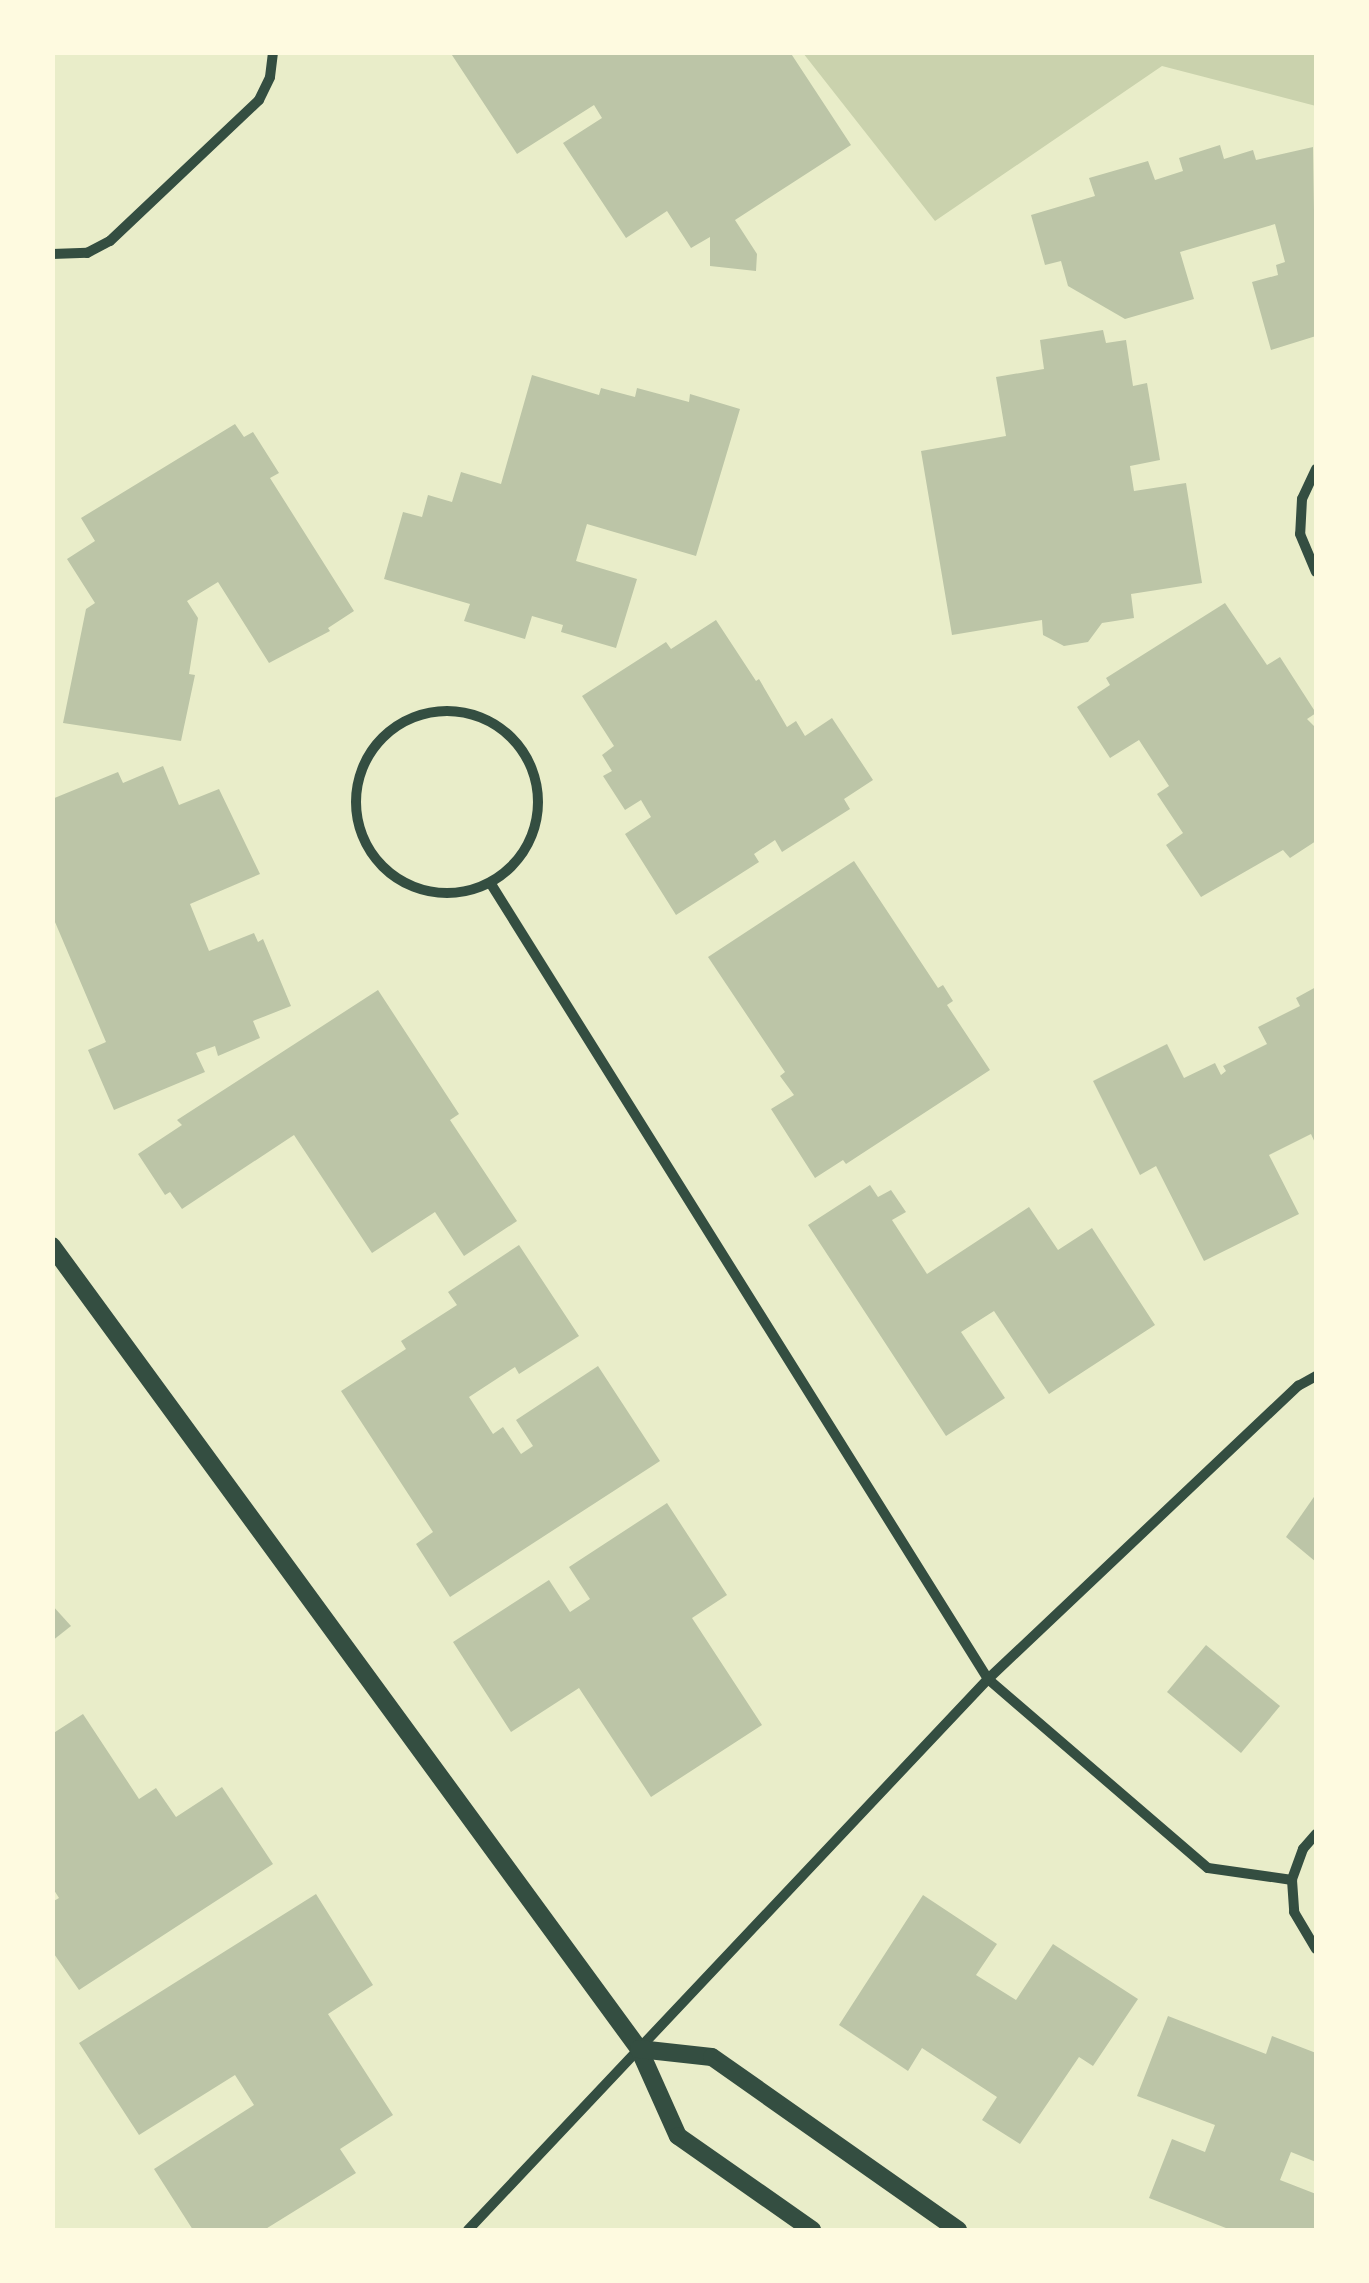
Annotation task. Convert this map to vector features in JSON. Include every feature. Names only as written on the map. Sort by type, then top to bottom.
[{"type":"street","points":[[52,254],[86,252],[110,241],[259,100],[270,78],[273,52]]},
{"type":"street","points":[[1316,468],[1302,500],[1300,534],[1316,572]]},
{"type":"street","points":[[438,710],[474,712],[506,730],[529,758],[539,793],[536,829],[518,860],[491,884],[456,893],[420,890],[388,873],[364,844],[355,811],[358,775],[375,743],[404,720],[438,710]]},
{"type":"street","points":[[491,884],[988,1679],[1208,1868],[1292,1880]]},
{"type":"street","points":[[52,1246],[639,2050],[678,2136],[812,2230]]},
{"type":"street","points":[[468,2230],[988,1679],[1298,1386],[1316,1376]]},
{"type":"street","points":[[1316,1834],[1303,1849],[1292,1880],[1294,1912],[1316,1949]]},
{"type":"street","points":[[639,2050],[712,2057],[958,2230]]},
{"type":"green space","points":[[803,53],[1316,53],[1316,106],[1162,66],[935,221]]},
{"type":"building","points":[[450,52],[790,52],[851,145],[735,220],[757,254],[756,271],[710,266],[710,237],[691,248],[667,211],[626,238],[563,143],[602,118],[594,105],[517,154]]},
{"type":"building","points":[[1220,145],[1224,159],[1253,150],[1256,160],[1313,147],[1316,336],[1271,350],[1252,282],[1278,275],[1276,265],[1285,262],[1275,224],[1180,252],[1194,299],[1125,319],[1068,286],[1061,261],[1045,265],[1031,215],[1095,196],[1089,178],[1148,161],[1155,180],[1183,171],[1179,158]]},
{"type":"building","points":[[1103,330],[1106,343],[1126,340],[1133,386],[1147,383],[1160,460],[1130,466],[1134,491],[1186,483],[1202,583],[1131,594],[1134,618],[1102,623],[1088,642],[1064,646],[1043,635],[1042,620],[952,635],[921,451],[1006,436],[996,377],[1044,369],[1040,340]]},
{"type":"building","points":[[532,375],[599,395],[601,388],[635,397],[637,388],[689,402],[690,394],[740,409],[696,556],[587,524],[576,561],[637,579],[616,648],[561,632],[563,625],[532,616],[525,639],[464,621],[470,604],[384,579],[403,512],[422,517],[428,495],[452,502],[461,472],[501,484]]},
{"type":"building","points":[[235,424],[244,437],[253,432],[279,473],[270,478],[354,611],[328,628],[330,631],[269,663],[218,582],[187,601],[198,618],[189,674],[195,675],[181,741],[63,723],[86,609],[95,603],[67,559],[95,541],[81,518]]},
{"type":"building","points":[[1225,603],[1267,665],[1280,657],[1316,713],[1307,719],[1316,728],[1316,841],[1290,858],[1283,850],[1201,897],[1166,845],[1183,833],[1157,794],[1169,786],[1139,740],[1110,758],[1077,707],[1110,685],[1106,678]]},
{"type":"building","points":[[716,620],[756,681],[759,679],[787,727],[796,721],[805,736],[832,718],[873,780],[844,799],[850,809],[782,852],[775,840],[754,854],[759,862],[676,915],[625,834],[651,817],[641,800],[625,810],[603,776],[612,771],[602,755],[614,746],[582,696],[666,642],[671,649]]},
{"type":"building","points":[[163,766],[179,805],[219,789],[260,874],[190,904],[209,951],[254,933],[258,942],[263,939],[291,1006],[253,1021],[260,1038],[218,1056],[215,1046],[196,1053],[205,1072],[114,1110],[88,1050],[106,1042],[52,915],[52,799],[118,772],[123,783]]},
{"type":"building","points":[[854,861],[938,988],[943,985],[953,1001],[947,1005],[990,1070],[846,1164],[843,1160],[815,1178],[771,1109],[794,1095],[780,1076],[785,1072],[708,957]]},
{"type":"building","points":[[1316,987],[1316,1145],[1311,1134],[1269,1155],[1299,1214],[1204,1261],[1156,1166],[1140,1175],[1093,1081],[1167,1044],[1184,1078],[1215,1063],[1221,1075],[1226,1071],[1223,1066],[1267,1044],[1258,1027],[1300,1006],[1296,998]]},
{"type":"building","points":[[378,990],[459,1114],[450,1120],[517,1221],[464,1256],[435,1212],[372,1253],[294,1135],[182,1209],[170,1192],[165,1195],[138,1154],[182,1125],[177,1120]]},
{"type":"building","points":[[870,1185],[878,1197],[891,1190],[906,1212],[892,1220],[927,1274],[1029,1207],[1058,1250],[1092,1228],[1155,1325],[1049,1394],[994,1311],[961,1332],[1005,1398],[946,1436],[808,1225]]},
{"type":"building","points":[[519,1245],[579,1336],[519,1374],[515,1367],[469,1397],[493,1434],[503,1427],[521,1454],[533,1446],[516,1420],[598,1366],[660,1461],[450,1597],[416,1544],[433,1532],[341,1391],[406,1349],[401,1341],[457,1305],[448,1292]]},
{"type":"building","points":[[1316,1494],[1316,1562],[1286,1537]]},
{"type":"building","points":[[667,1503],[727,1595],[692,1618],[762,1725],[651,1797],[579,1688],[511,1732],[453,1642],[549,1580],[570,1612],[590,1599],[569,1567]]},
{"type":"building","points":[[52,1605],[71,1626],[52,1641]]},
{"type":"building","points":[[1206,1645],[1280,1706],[1241,1753],[1167,1692]]},
{"type":"building","points":[[83,1714],[139,1799],[156,1788],[176,1817],[222,1787],[273,1864],[79,1990],[52,1951],[52,1902],[59,1898],[52,1887],[52,1734]]},
{"type":"building","points":[[316,1894],[373,1985],[328,2014],[393,2115],[340,2149],[356,2173],[264,2230],[193,2230],[154,2169],[254,2105],[235,2075],[139,2135],[79,2043]]},
{"type":"building","points":[[923,1895],[997,1944],[976,1975],[1016,2000],[1053,1944],[1138,1999],[1093,2066],[1079,2057],[1020,2144],[982,2120],[997,2097],[922,2048],[908,2071],[839,2025]]},
{"type":"building","points":[[1168,2016],[1266,2054],[1272,2036],[1316,2053],[1316,2162],[1291,2152],[1280,2180],[1316,2194],[1316,2230],[1231,2230],[1149,2198],[1172,2139],[1205,2152],[1215,2125],[1137,2096]]}]
